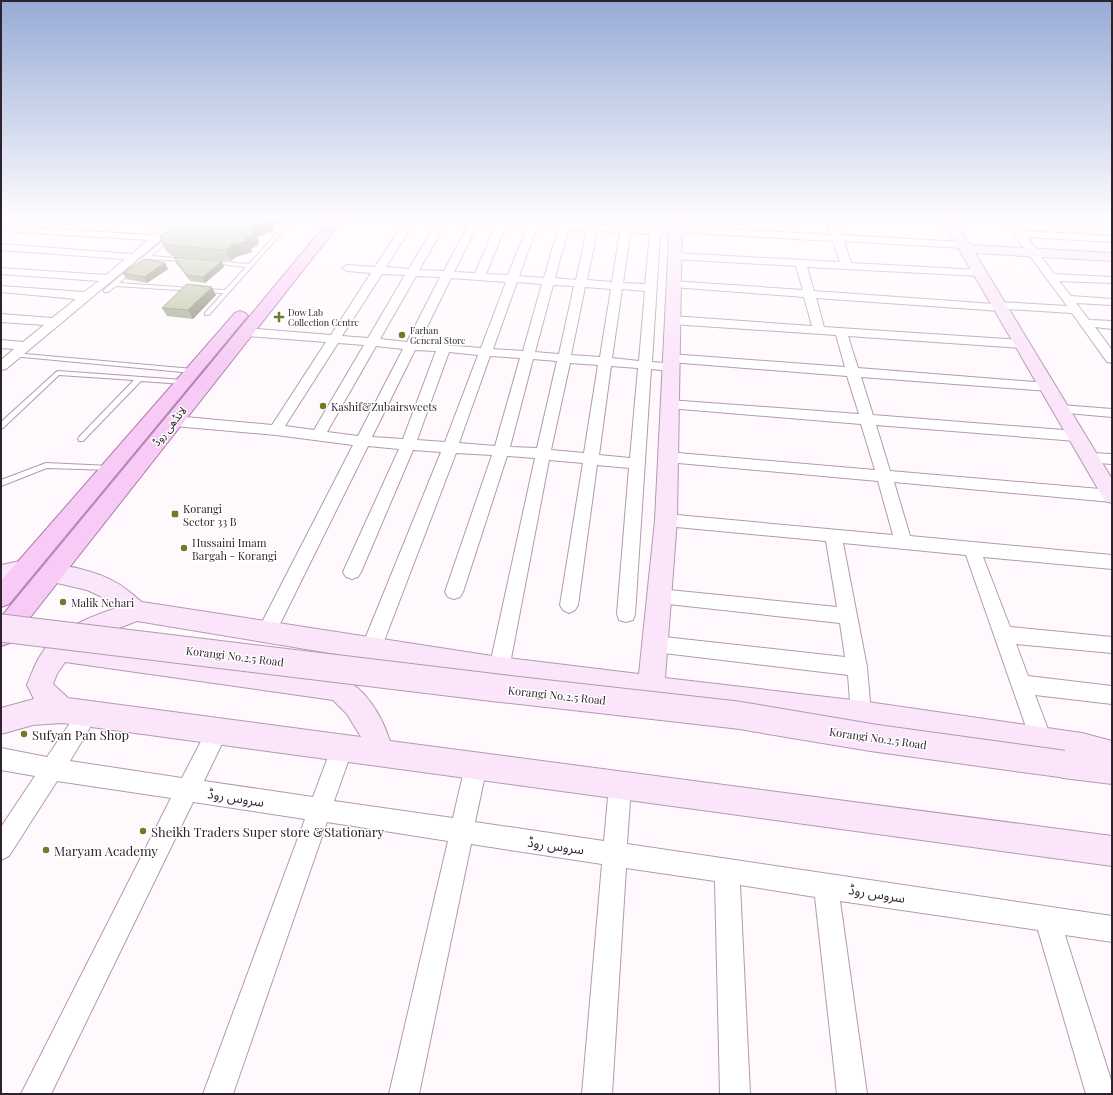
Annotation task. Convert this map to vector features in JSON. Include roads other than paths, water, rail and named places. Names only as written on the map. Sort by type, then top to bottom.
[{"type":"main road","name":"لانڈھی روڈ","points":[[1,596],[281,269]]},
{"type":"main road","name":"لانڈھی روڈ","points":[[1,635],[52,574],[297,269]]},
{"type":"main road","points":[[651,688],[666,520],[674,269]]},
{"type":"main road","points":[[978,269],[1112,496]]},
{"type":"main road","points":[[1,574],[25,569]]},
{"type":"main road","points":[[52,574],[80,578],[99,584],[114,593],[137,611],[499,669],[861,714],[1042,740],[1082,747],[1112,755]]},
{"type":"main road","points":[[75,712],[46,696],[40,685],[44,670],[59,650],[69,641],[86,631],[137,611]]},
{"type":"main road","name":"Korangi No.2.5 Road","points":[[1,628],[497,688],[737,715],[874,738],[1112,770]]},
{"type":"main road","points":[[59,650],[340,689],[356,705],[372,727],[380,753]]},
{"type":"main road","points":[[1,721],[33,712],[75,712],[1112,851]]},
{"type":"street","points":[[1,366],[87,296],[111,281],[122,269]]},
{"type":"street","points":[[365,269],[650,288]]},
{"type":"street","points":[[318,435],[413,269]]},
{"type":"street","points":[[266,632],[410,345],[450,269]]},
{"type":"street","points":[[479,277],[482,269]]},
{"type":"street","points":[[371,648],[450,448],[516,269]]},
{"type":"street","points":[[454,592],[501,451],[552,269]]},
{"type":"street","points":[[499,669],[564,358],[584,269]]},
{"type":"street","points":[[569,605],[619,269]]},
{"type":"street","points":[[626,614],[652,269]]},
{"type":"street","points":[[803,269],[819,330]]},
{"type":"street","points":[[905,269],[980,273]]},
{"type":"street","points":[[1044,269],[1085,324],[1110,353]]},
{"type":"street","points":[[276,430],[379,270]]},
{"type":"street","points":[[1,271],[111,281]]},
{"type":"street","points":[[1050,277],[1112,280]]},
{"type":"street","points":[[673,284],[1000,307],[1075,310]]},
{"type":"street","points":[[1,289],[87,296]]},
{"type":"street","points":[[1067,299],[1112,302]]},
{"type":"street","points":[[1,318],[55,322]]},
{"type":"street","points":[[672,320],[1022,344]]},
{"type":"street","points":[[1085,324],[1112,325]]},
{"type":"street","points":[[246,332],[645,365],[670,362],[853,372],[1048,387]]},
{"type":"street","points":[[842,332],[904,542]]},
{"type":"street","points":[[1,344],[26,346]]},
{"type":"street","points":[[352,572],[408,444],[444,348]]},
{"type":"street","points":[[669,404],[1076,436]]},
{"type":"street","points":[[1060,409],[1112,413]]},
{"type":"street","points":[[174,421],[276,430],[362,441],[544,454],[637,464]]},
{"type":"street","points":[[667,457],[1112,496]]},
{"type":"street","points":[[1089,458],[1112,459]]},
{"type":"street","points":[[666,520],[1112,562]]},
{"type":"street","points":[[833,536],[857,667],[861,714]]},
{"type":"street","points":[[972,549],[1042,740]]},
{"type":"street","points":[[659,596],[848,616]]},
{"type":"street","points":[[1003,635],[1112,645]]},
{"type":"street","points":[[655,644],[857,667]]},
{"type":"street","points":[[1021,684],[1112,695]]},
{"type":"street","points":[[1,848],[52,769],[75,712]]},
{"type":"street","points":[[36,1094],[217,731]]},
{"type":"street","points":[[218,1094],[342,748]]},
{"type":"street","name":"سروس روڈ","points":[[1,759],[52,769],[1112,929]]},
{"type":"street","points":[[404,1094],[476,766]]},
{"type":"street","points":[[597,1094],[620,786]]},
{"type":"street","points":[[728,870],[735,1094]]},
{"type":"street","points":[[826,885],[852,1094]]},
{"type":"street","points":[[1047,919],[1101,1094]]},
{"type":"lane","points":[[106,291],[111,281],[129,269]]},
{"type":"lane","points":[[207,314],[247,269]]},
{"type":"lane","points":[[111,281],[226,292]]},
{"type":"lane","points":[[14,355],[188,376]]},
{"type":"lane","points":[[1,426],[58,373],[139,379],[188,376]]},
{"type":"lane","points":[[81,440],[139,379]]},
{"type":"lane","points":[[1,483],[46,465],[110,468]]},
{"type":"place","name":"Dow Lab Collection Centre","points":[[279,317]]},
{"type":"place","name":"Farhan General Store","points":[[402,335]]},
{"type":"place","name":"Kashif&Zubairsweets","points":[[323,406]]},
{"type":"place","name":"Korangi Sector 33 B","points":[[175,514]]},
{"type":"place","name":"Hussaini Imam Bargah - Korangi","points":[[184,548]]},
{"type":"place","name":"Malik Nehari","points":[[63,602]]},
{"type":"place","name":"Sufyan Pan Shop","points":[[24,734]]},
{"type":"place","name":"Sheikh Traders Super store &Stationary","points":[[143,831]]},
{"type":"place","name":"Maryam Academy","points":[[46,850]]}]
